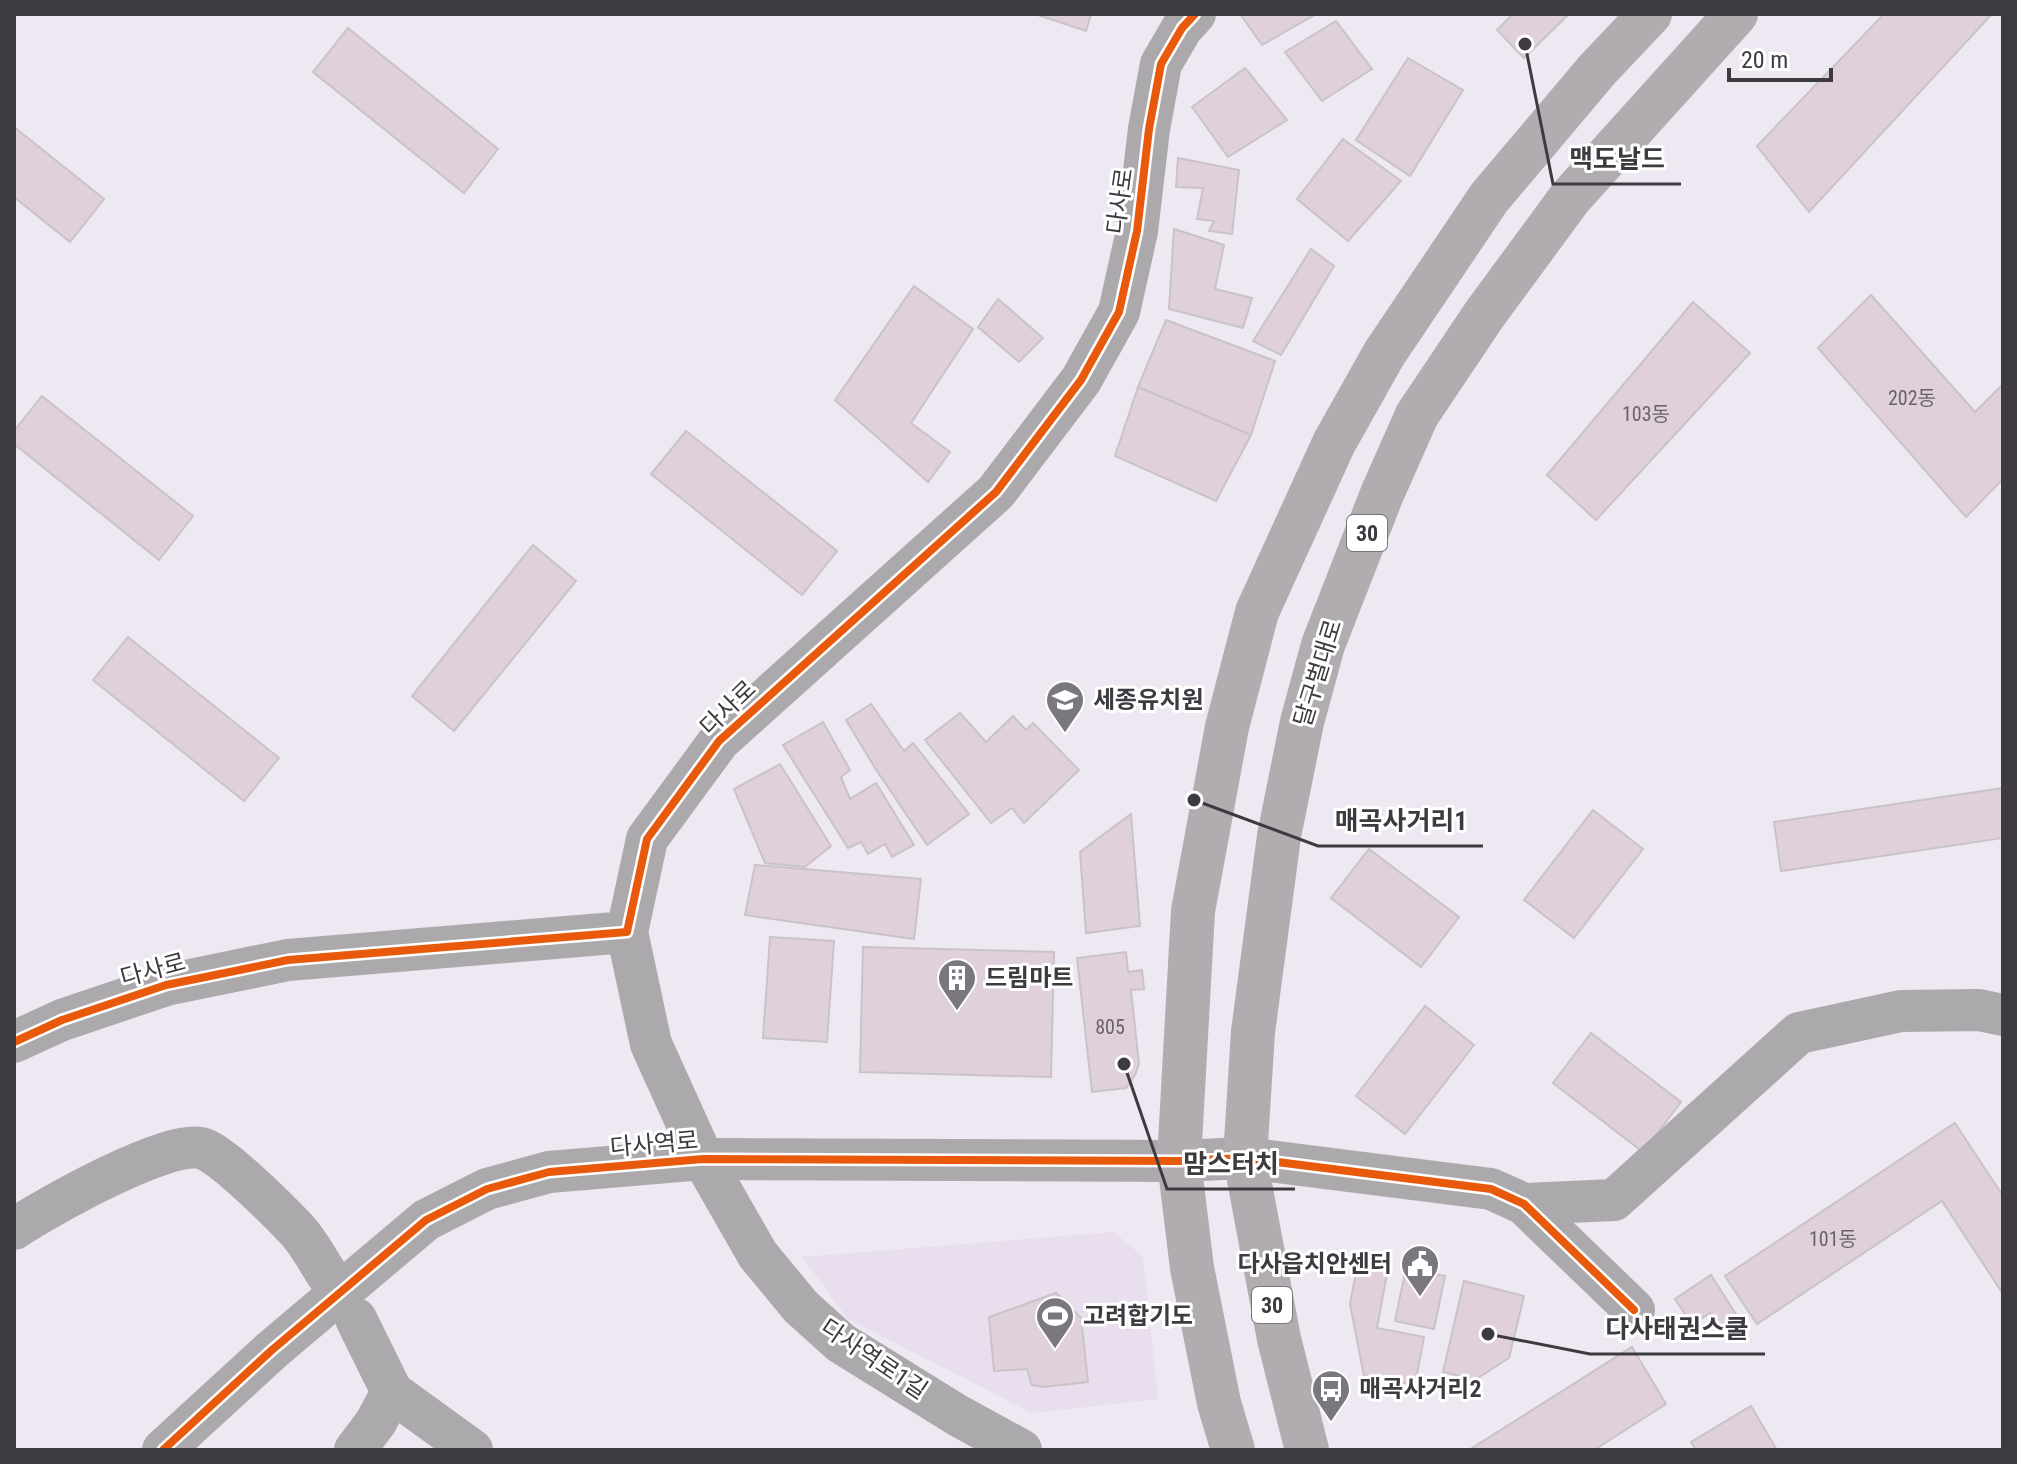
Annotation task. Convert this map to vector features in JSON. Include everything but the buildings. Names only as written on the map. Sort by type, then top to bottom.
[{"type":"main road","points":[[1233,1450],[1219,1403],[1192,1268],[1179,1161],[1193,911],[1227,727],[1257,612],[1334,443],[1384,354],[1489,198],[1597,70],[1650,14]]},
{"type":"main road","name":"달구벌대로","points":[[1307,1450],[1279,1339],[1245,1158],[1253,1032],[1279,836],[1302,722],[1323,645],[1382,494],[1417,415],[1484,315],[1561,210],[1736,14]]},
{"type":"street","name":"다사로","points":[[14,1042],[62,1020],[166,985],[288,960],[627,932],[647,839],[719,741],[996,492],[1081,380],[1119,312],[1137,231],[1149,129],[1161,64],[1182,28],[1195,14]]},
{"type":"street","name":"다사역로1길","points":[[627,932],[651,1044],[703,1159],[758,1255],[801,1307],[841,1343],[957,1415],[1021,1450]]},
{"type":"street","points":[[1524,1204],[1614,1200],[1799,1033],[1901,1011],[1979,1010],[2003,1015]]},
{"type":"street","points":[[14,1229],[123,1170],[168,1151],[202,1147],[225,1163],[299,1232],[328,1276]]},
{"type":"street","name":"다사역로","points":[[163,1450],[272,1350],[426,1220],[487,1189],[549,1172],[703,1159],[1179,1161],[1245,1158],[1491,1189],[1524,1204]]},
{"type":"street","points":[[1524,1204],[1634,1310]]},
{"type":"street","points":[[356,1319],[392,1392],[472,1450]]},
{"type":"street","points":[[355,1450],[376,1422],[392,1392]]},
{"type":"shaded area","points":[[1114,1232],[1143,1257],[1158,1399],[1032,1413],[848,1319],[802,1257]]},
{"type":"cycle path","points":[[14,1042],[62,1020],[166,985],[288,960],[627,932],[647,839],[719,741],[996,492],[1081,380],[1119,312],[1137,231],[1149,129],[1161,64],[1182,28],[1195,14]]},
{"type":"cycle path","points":[[163,1450],[272,1350],[426,1220],[487,1189],[549,1172],[703,1159],[1179,1161],[1245,1158],[1491,1189],[1524,1204],[1634,1310]]},
{"type":"place","name":"맥도날드","points":[[1525,44]]},
{"type":"place","name":"세종유치원","points":[[1065,734]]},
{"type":"place","name":"매곡사거리1","points":[[1194,800]]},
{"type":"place","name":"드림마트","points":[[957,1012]]},
{"type":"place","name":"맘스터치","points":[[1124,1064]]},
{"type":"place","name":"다사읍치안센터","points":[[1420,1298]]},
{"type":"place","name":"다사태권스쿨","points":[[1488,1334]]},
{"type":"place","name":"고려합기도","points":[[1055,1350]]},
{"type":"place","name":"매곡사거리2","points":[[1331,1423]]}]
